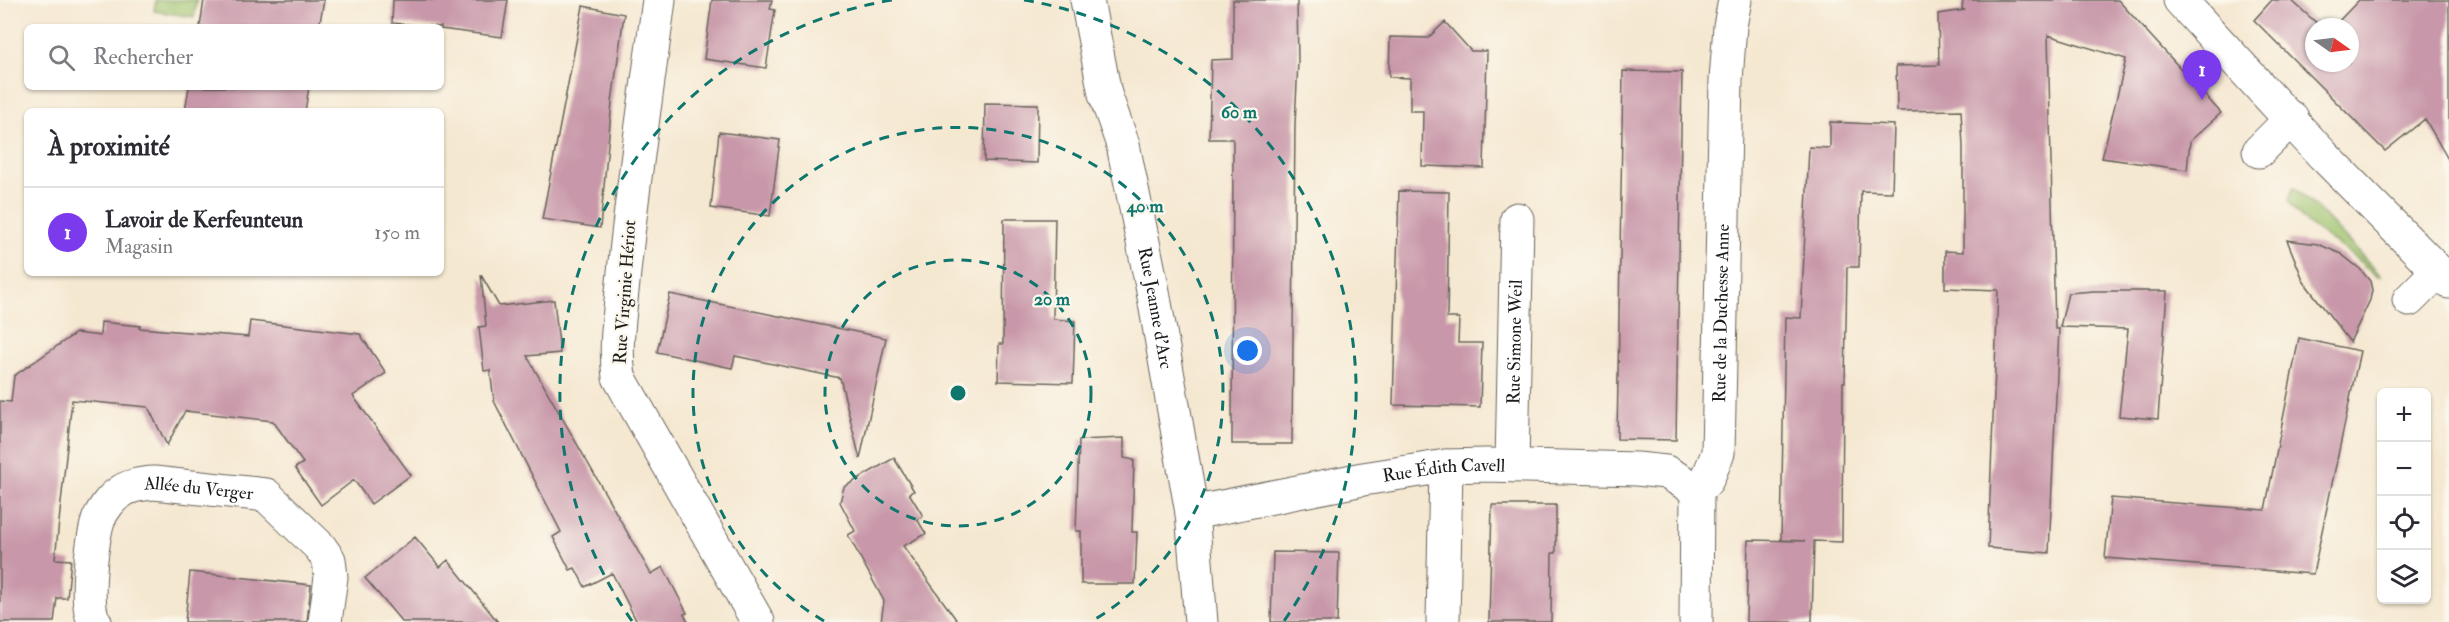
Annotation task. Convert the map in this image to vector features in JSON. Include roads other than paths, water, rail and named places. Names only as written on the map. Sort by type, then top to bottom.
[{"type":"street","name":"Rue Virginie Hériot","points":[[659,0],[634,182],[618,337],[619,377],[758,622]]},
{"type":"street","name":"Rue Jeanne d'Arc","points":[[1087,0],[1105,94],[1123,145],[1154,298],[1192,513],[1201,622]]},
{"type":"street","name":"Rue de la Duchesse Anne","points":[[1697,490],[1707,480],[1718,453],[1726,80],[1730,26],[1735,0]]},
{"type":"street","points":[[2180,0],[2324,155],[2444,276],[2409,300]]},
{"type":"street","points":[[2259,151],[2292,118]]},
{"type":"street","name":"Rue Simone Weil","points":[[1512,465],[1517,219]]},
{"type":"street","name":"Rue Édith Cavell","points":[[1192,513],[1364,479],[1446,466],[1512,465],[1637,469],[1666,472],[1697,490]]},
{"type":"street","points":[[1443,622],[1446,466]]},
{"type":"street","name":"Allée du Verger","points":[[95,622],[90,612],[89,593],[95,532],[99,519],[118,493],[140,484],[154,483],[266,495],[320,546],[329,560],[331,577],[325,622]]},
{"type":"street","points":[[1696,622],[1697,490]]},
{"type":"place","name":"Lavoir de Kerfeunteun","points":[[2202,100]]}]
